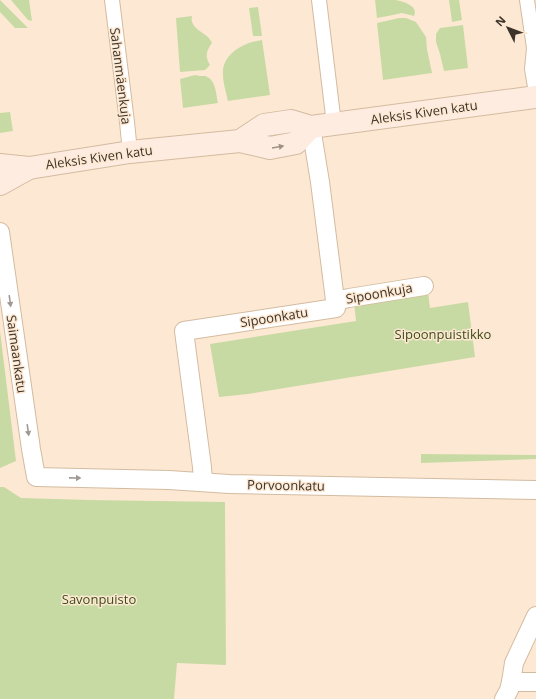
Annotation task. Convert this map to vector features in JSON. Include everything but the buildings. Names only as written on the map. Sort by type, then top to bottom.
[{"type":"main road","name":"Aleksis Kiven katu","points":[[0,165],[29,168],[130,152],[240,141],[264,125],[291,121],[312,127],[536,96]]},
{"type":"main road","name":"Aleksis Kiven katu","points":[[0,184],[29,168]]},
{"type":"street","name":"Sahanmäenkuja","points":[[112,0],[130,152]]},
{"type":"street","points":[[319,0],[334,124]]},
{"type":"street","points":[[527,0],[534,48],[532,69],[536,93]]},
{"type":"street","points":[[312,127],[335,301]]},
{"type":"street","name":"Saimaankatu","points":[[0,232],[36,477]]},
{"type":"street","name":"Sipoonkuja","points":[[335,301],[424,286]]},
{"type":"street","name":"Sipoonkatu","points":[[203,482],[184,331],[336,308],[335,301]]},
{"type":"street","name":"Porvoonkatu","points":[[36,477],[244,484],[536,490]]},
{"type":"street","points":[[504,699],[509,690],[514,663],[536,616]]},
{"type":"street","points":[[511,682],[536,682]]},
{"type":"green space","points":[[0,0],[28,28],[15,28],[0,12]]},
{"type":"green space","points":[[11,0],[29,0],[32,21],[28,20]]},
{"type":"green space","points":[[375,0],[395,0],[406,3],[414,9],[414,16],[402,13],[377,18]]},
{"type":"green space","points":[[449,0],[459,0],[462,20],[452,22]]},
{"type":"green space","points":[[258,7],[262,36],[253,36],[249,8]]},
{"type":"green space","points":[[192,16],[193,25],[207,36],[212,43],[207,54],[207,59],[210,65],[205,70],[180,72],[176,18]]},
{"type":"green space","points":[[406,18],[416,22],[426,37],[432,73],[383,80],[377,23]]},
{"type":"green space","points":[[463,25],[468,68],[444,71],[436,42],[436,34],[440,28]]},
{"type":"green space","points":[[262,40],[270,95],[228,101],[224,86],[223,70],[228,58],[237,49],[249,43]]},
{"type":"green space","points":[[195,75],[205,76],[211,80],[215,87],[218,103],[183,108],[180,79]]},
{"type":"green space","points":[[10,112],[13,131],[0,133],[0,113]]},
{"type":"green space","name":"Sipoonpuistikko","points":[[428,292],[430,308],[468,302],[475,357],[248,394],[219,397],[210,344],[356,321],[354,302]]},
{"type":"green space","points":[[0,331],[16,461],[0,468]]},
{"type":"green space","points":[[421,454],[536,455],[536,459],[421,463]]},
{"type":"green space","name":"Savonpuisto","points":[[0,487],[4,487],[21,498],[225,502],[226,665],[177,663],[174,699],[0,699]]}]
